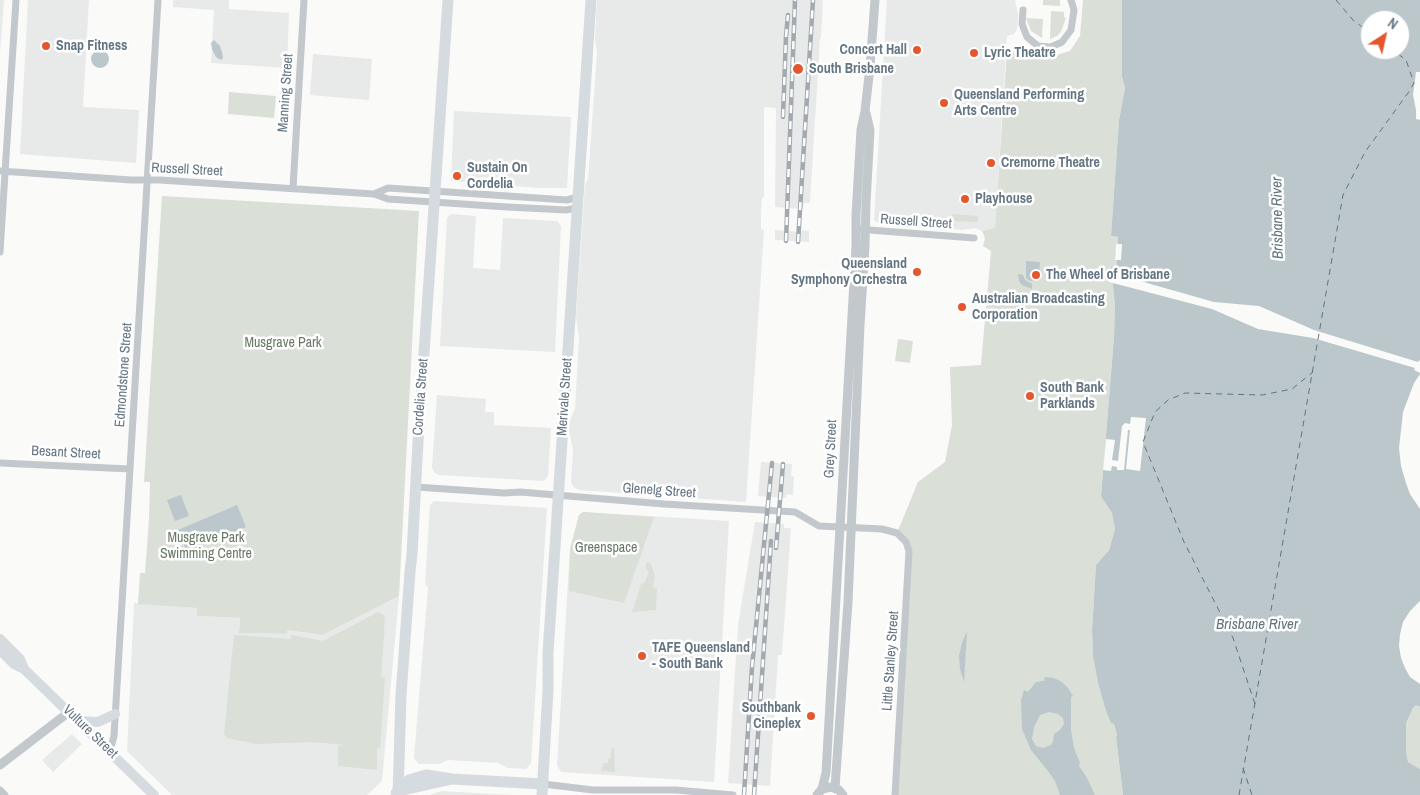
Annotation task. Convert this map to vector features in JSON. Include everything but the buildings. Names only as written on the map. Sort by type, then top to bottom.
[{"type":"main road","name":"Cordelia Street","points":[[396,794],[448,0]]},
{"type":"main road","name":"Merivale Street","points":[[542,789],[548,690],[548,653],[591,0]]},
{"type":"main road","name":"Vulture Street","points":[[0,639],[20,660],[24,669]]},
{"type":"main road","name":"Vulture Street","points":[[0,650],[14,664],[24,669],[154,795]]},
{"type":"main road","points":[[79,721],[98,722],[115,714]]},
{"type":"main road","points":[[396,794],[452,779],[542,789]]},
{"type":"street","points":[[0,252],[2,171],[16,0]]},
{"type":"street","name":"Edmondstone Street","points":[[110,751],[114,736],[158,0]]},
{"type":"street","name":"Manning Street","points":[[293,188],[304,0]]},
{"type":"street","name":"Grey Street","points":[[820,792],[826,773],[856,246],[860,130],[865,111],[875,0]]},
{"type":"street","points":[[1023,10],[1022,24],[1027,37],[1036,44],[1048,47],[1058,45],[1067,37],[1072,28],[1074,10],[1071,0]]},
{"type":"street","name":"Grey Street","points":[[841,793],[851,528],[870,130],[865,111]]},
{"type":"street","name":"Russell Street","points":[[2,171],[374,194],[388,188],[435,197],[566,210],[578,202]]},
{"type":"street","name":"Russell Street","points":[[435,197],[567,200],[578,202]]},
{"type":"street","name":"Russell Street","points":[[856,230],[974,238]]},
{"type":"street","name":"Besant Street","points":[[0,463],[130,469]]},
{"type":"street","name":"Glenelg Street","points":[[416,487],[795,512],[819,526],[882,529],[897,532]]},
{"type":"street","name":"Little Stanley Street","points":[[895,795],[909,551],[906,542],[897,532]]},
{"type":"street","points":[[0,765],[69,712]]},
{"type":"street","points":[[820,792],[826,787],[841,793]]},
{"type":"street","points":[[542,789],[676,790],[733,795]]},
{"type":"street","points":[[0,790],[5,795]]},
{"type":"shaded area","points":[[0,0],[4,0],[0,53]]},
{"type":"shaded area","points":[[28,0],[89,0],[83,107],[139,110],[136,163],[20,154]]},
{"type":"shaded area","points":[[173,0],[229,0],[229,9],[289,13],[287,68],[211,63],[214,10],[173,7]]},
{"type":"shaded area","points":[[597,0],[823,0],[810,203],[804,203],[803,209],[775,207],[776,108],[764,107],[764,197],[762,197],[761,229],[764,230],[746,502],[579,490],[571,483],[573,449],[569,431],[570,420],[575,409],[579,338],[576,317],[585,184],[588,179],[597,53],[595,40]]},
{"type":"shaded area","name":"Queensland Performing Arts Centre","points":[[887,0],[1015,0],[1018,14],[1017,29],[1014,34],[1007,36],[995,229],[982,231],[975,228],[963,230],[881,225],[874,220]]},
{"type":"shaded area","points":[[313,54],[372,59],[369,100],[310,95]]},
{"type":"shaded area","points":[[454,111],[571,117],[567,188],[538,188],[451,181]]},
{"type":"shaded area","points":[[451,214],[476,216],[473,268],[500,270],[503,218],[557,221],[561,226],[555,352],[440,346],[447,218]]},
{"type":"shaded area","points":[[775,230],[809,231],[809,242],[775,240]]},
{"type":"shaded area","points":[[437,395],[486,399],[485,412],[494,412],[494,425],[551,428],[548,476],[546,479],[543,481],[439,475],[434,472],[432,467]]},
{"type":"shaded area","points":[[761,462],[792,464],[791,476],[794,477],[793,495],[787,494],[786,498],[758,496]]},
{"type":"shaded area","points":[[434,501],[547,508],[531,763],[526,769],[508,768],[498,763],[448,760],[439,764],[419,764],[414,758],[428,588],[425,583],[430,505]]},
{"type":"shaded area","name":"TAFE Queensland - South Bank","points":[[583,512],[729,521],[714,782],[561,772],[557,765],[570,549],[579,515]]},
{"type":"shaded area","points":[[755,522],[784,524],[784,528],[791,528],[782,655],[778,655],[770,786],[728,783],[738,625]]},
{"type":"shaded area","points":[[399,596],[382,781],[367,795],[172,795],[127,751],[134,603],[197,608],[197,616],[240,618],[239,633],[287,634],[287,630],[323,635]]},
{"type":"shaded area","points":[[72,734],[82,744],[53,772],[42,760]]},
{"type":"shaded area","points":[[442,791],[458,792],[514,795],[429,795]]},
{"type":"green space","points":[[1043,0],[1060,0],[1060,6],[1043,5]]},
{"type":"green space","name":"South Bank Parklands","points":[[1083,0],[1122,0],[1122,77],[1125,88],[1119,120],[1111,236],[1118,237],[1118,244],[1116,244],[1115,256],[1117,267],[1111,267],[1115,306],[1114,337],[1101,495],[1112,513],[1115,529],[1109,550],[1096,565],[1092,630],[1093,657],[1098,683],[1105,708],[1114,724],[1117,735],[1123,795],[895,795],[909,551],[897,533],[918,482],[945,462],[952,425],[950,367],[981,365],[991,251],[983,246],[985,238],[982,231],[995,228],[1007,49],[1022,45],[1033,53],[1045,56],[1053,56],[1070,51],[1080,36]]},
{"type":"green space","points":[[1051,11],[1064,12],[1064,17],[1066,18],[1061,32],[1050,39]]},
{"type":"green space","points":[[1026,18],[1043,19],[1042,38],[1031,31]]},
{"type":"green space","points":[[229,92],[276,96],[274,118],[228,114]]},
{"type":"green space","name":"Musgrave Park","points":[[162,196],[419,211],[399,596],[323,635],[287,630],[287,634],[239,633],[240,618],[197,616],[197,608],[138,604],[140,573],[145,573],[149,519],[150,482],[144,482]]},
{"type":"green space","points":[[952,214],[978,216],[978,222],[951,221]]},
{"type":"green space","points":[[898,339],[913,341],[910,363],[895,361]]},
{"type":"green space","name":"Greenspace","points":[[583,512],[654,517],[624,603],[569,591],[570,549],[579,515]]},
{"type":"green space","points":[[647,562],[651,564],[655,576],[653,587],[657,588],[656,610],[632,612],[641,584],[645,582],[649,572],[645,567]]},
{"type":"green space","points":[[378,612],[385,616],[381,677],[385,678],[380,748],[377,748],[377,770],[338,766],[338,746],[346,745],[312,742],[256,744],[227,738],[224,734],[234,635],[291,639],[291,635],[323,641]]},
{"type":"green space","points":[[1416,705],[1420,707],[1420,769],[1408,762],[1406,750],[1406,725]]},
{"type":"green space","points":[[611,748],[614,749],[615,772],[601,771],[604,763],[608,763],[608,759],[611,758]]},
{"type":"water","name":"Brisbane River","points":[[1122,0],[1420,0],[1420,707],[1416,705],[1413,708],[1406,724],[1406,750],[1408,762],[1420,769],[1420,795],[1123,795],[1117,735],[1114,724],[1111,723],[1105,708],[1098,683],[1093,657],[1092,630],[1096,565],[1109,550],[1115,529],[1112,513],[1101,496],[1114,337],[1115,306],[1111,267],[1117,267],[1115,256],[1116,244],[1118,244],[1118,237],[1111,236],[1119,120],[1125,88],[1122,77]]},
{"type":"water","points":[[214,40],[220,46],[223,58],[221,60],[216,57],[212,49],[211,43]]},
{"type":"water","points":[[96,50],[104,50],[109,55],[107,66],[96,68],[91,63],[91,55]]},
{"type":"water","points":[[1026,261],[1040,262],[1039,276],[1036,280],[1030,281],[1026,278]]},
{"type":"water","points":[[1018,274],[1023,275],[1025,280],[1032,284],[1032,289],[1022,285]]},
{"type":"water","points":[[181,495],[189,516],[175,521],[167,500]]},
{"type":"water","points":[[237,505],[246,527],[187,552],[178,530]]},
{"type":"water","points":[[967,631],[964,682],[959,656]]},
{"type":"water","points":[[1045,677],[1054,678],[1062,682],[1073,696],[1071,697],[1071,730],[1074,748],[1080,763],[1079,766],[1095,795],[1060,795],[1055,781],[1031,750],[1022,729],[1021,700],[1024,690],[1028,692],[1036,682],[1044,681]],"holes":[[[1049,712],[1058,714],[1063,718],[1064,724],[1054,734],[1051,745],[1043,748],[1036,746],[1032,739],[1034,727],[1040,715]]]},
{"type":"pier","points":[[1416,72],[1420,72],[1420,120],[1416,119],[1413,95]]},
{"type":"pier","points":[[1116,244],[1122,244],[1121,260],[1115,260]]},
{"type":"pier","points":[[1109,269],[1147,283],[1214,302],[1259,306],[1314,330],[1418,362],[1420,360],[1420,373],[1414,370],[1415,368],[1313,338],[1258,329],[1212,309],[1109,282]]},
{"type":"pier","points":[[1420,374],[1420,509],[1410,494],[1406,483],[1401,466],[1399,448],[1403,412],[1414,383]]},
{"type":"pier","points":[[1131,417],[1146,418],[1140,471],[1126,469],[1130,430],[1128,430],[1124,470],[1117,470],[1117,467],[1112,466],[1111,471],[1103,470],[1106,439],[1115,440],[1112,460],[1118,461],[1122,426],[1125,423],[1130,424]]},
{"type":"pier","points":[[1420,601],[1420,684],[1410,677],[1405,668],[1399,646],[1403,622]]},
{"type":"ferry route","points":[[1336,0],[1360,25]]},
{"type":"ferry route","points":[[1239,795],[1343,195],[1365,152],[1414,83],[1406,60]]},
{"type":"ferry route","points":[[1255,704],[1233,638],[1184,542],[1143,442],[1155,412],[1168,400],[1185,393],[1262,395],[1292,389],[1313,372]]},
{"type":"ferry route","points":[[1243,768],[1252,795]]},
{"type":"railway","points":[[786,241],[795,0]]},
{"type":"railway","points":[[798,242],[813,0]]},
{"type":"railway","points":[[783,117],[788,15]]},
{"type":"railway","points":[[744,795],[752,667],[772,463]]},
{"type":"railway","points":[[776,548],[783,464]]},
{"type":"railway","points":[[754,795],[771,541]]},
{"type":"place","name":"Snap Fitness","points":[[46,46]]},
{"type":"place","name":"Concert Hall","points":[[917,50]]},
{"type":"place","name":"Lyric Theatre","points":[[974,53]]},
{"type":"place","name":"South Brisbane","points":[[798,69]]},
{"type":"place","name":"Queensland Performing Arts Centre","points":[[944,103]]},
{"type":"place","name":"Cremorne Theatre","points":[[991,163]]},
{"type":"place","name":"Sustain On Cordelia","points":[[457,176]]},
{"type":"place","name":"Playhouse","points":[[965,199]]},
{"type":"place","name":"Queensland Symphony Orchestra","points":[[917,272]]},
{"type":"place","name":"The Wheel of Brisbane","points":[[1036,275]]},
{"type":"place","name":"Australian Broadcasting Corporation","points":[[962,307]]},
{"type":"place","name":"South Bank Parklands","points":[[1030,396]]},
{"type":"place","name":"TAFE Queensland - South Bank","points":[[642,656]]},
{"type":"place","name":"Southbank Cineplex","points":[[811,716]]},
{"type":"park label","name":"Musgrave Park Swimming Centre","points":[[206,546]]}]
